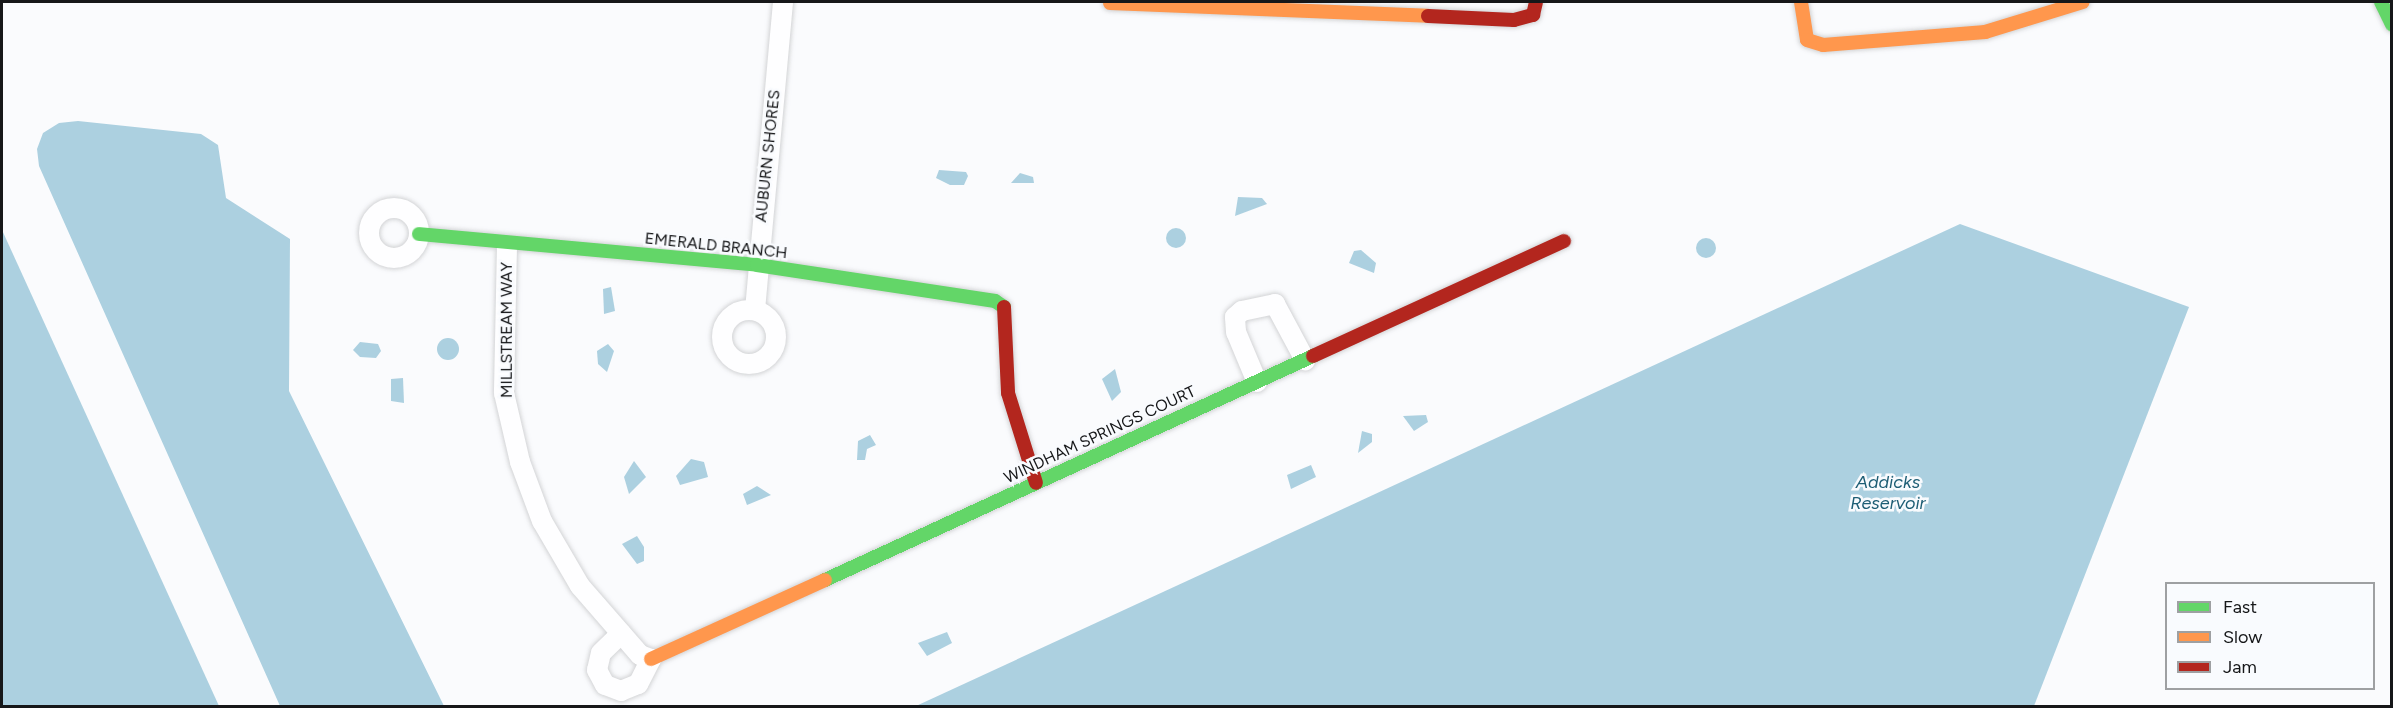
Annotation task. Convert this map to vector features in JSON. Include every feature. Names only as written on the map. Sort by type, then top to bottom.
[{"type":"street","name":"AUBURN SHORES","points":[[755,310],[757,265],[783,2]]},
{"type":"street","points":[[1801,2],[1807,40],[1823,45],[1917,41],[1985,32],[2083,2]]},
{"type":"street","points":[[2381,2],[2391,25]]},
{"type":"street","points":[[1110,3],[1514,20],[1534,8]]},
{"type":"street","name":"EMERALD BRANCH","points":[[419,234],[507,246],[757,265],[995,301],[1006,309],[1008,393],[1036,483]]},
{"type":"street","name":"WINDHAM SPRINGS COURT","points":[[651,659],[1564,241]]},
{"type":"street","name":"MILLSTREAM WAY","points":[[507,246],[504,393],[525,482],[580,586],[621,634],[651,659]]},
{"type":"street","points":[[1257,382],[1236,332],[1235,317],[1242,310],[1275,304],[1305,360]]},
{"type":"street","points":[[621,634],[597,662],[605,685],[629,690],[644,677],[651,659]]},
{"type":"water","points":[[78,121],[201,134],[218,145],[226,198],[290,239],[289,391],[444,706],[280,706],[39,166],[37,149],[43,133],[59,123]]},
{"type":"water","points":[[939,170],[966,172],[968,176],[964,185],[950,185],[936,178]]},
{"type":"water","points":[[1020,173],[1033,177],[1034,183],[1011,183]]},
{"type":"water","points":[[1238,197],[1262,198],[1267,204],[1235,216]]},
{"type":"water","name":"Addicks Reservoir","points":[[1960,224],[2189,307],[2034,706],[916,706]]},
{"type":"water","points":[[1176,228],[1183,231],[1186,238],[1183,245],[1176,248],[1169,245],[1166,238],[1169,231]]},
{"type":"water","points":[[2,230],[219,706],[2,706]]},
{"type":"water","points":[[1706,238],[1713,241],[1716,248],[1713,255],[1706,258],[1699,255],[1696,248],[1699,241]]},
{"type":"water","points":[[1361,250],[1376,263],[1374,273],[1349,263],[1354,251]]},
{"type":"water","points":[[611,287],[615,311],[604,314],[603,289]]},
{"type":"water","points":[[444,338],[452,338],[459,345],[459,353],[452,360],[444,360],[437,353],[437,345]]},
{"type":"water","points":[[360,342],[378,344],[381,351],[376,358],[360,357],[353,350]]},
{"type":"water","points":[[608,344],[614,351],[607,372],[598,364],[597,351]]},
{"type":"water","points":[[1115,369],[1121,392],[1112,401],[1102,379]]},
{"type":"water","points":[[403,378],[404,403],[391,401],[391,379]]},
{"type":"water","points":[[1426,415],[1428,422],[1414,431],[1403,416]]},
{"type":"water","points":[[1362,431],[1372,434],[1372,442],[1358,453]]},
{"type":"water","points":[[870,435],[876,445],[867,449],[865,460],[857,460],[858,441]]},
{"type":"water","points":[[691,459],[704,462],[708,477],[680,485],[676,476]]},
{"type":"water","points":[[634,461],[646,477],[629,494],[624,477]]},
{"type":"water","points":[[1311,465],[1316,477],[1291,489],[1287,475]]},
{"type":"water","points":[[757,486],[771,495],[747,505],[743,494]]},
{"type":"water","points":[[637,536],[644,547],[644,561],[637,564],[622,544]]},
{"type":"water","points":[[947,632],[952,643],[927,656],[918,643]]},
{"type":"traffic: fast","points":[[2381,2],[2392,25]]},
{"type":"traffic: fast","points":[[419,234],[757,265],[995,301],[1004,307]]},
{"type":"traffic: fast","points":[[825,580],[1313,356]]},
{"type":"traffic: slow","points":[[1801,2],[1807,40],[1823,45],[1985,32],[2083,2]]},
{"type":"traffic: slow","points":[[1110,3],[1428,16]]},
{"type":"traffic: slow","points":[[651,659],[825,580]]},
{"type":"traffic: jam","points":[[1428,16],[1514,20],[1533,15],[1536,2]]},
{"type":"traffic: jam","points":[[1313,356],[1564,241]]},
{"type":"traffic: jam","points":[[1004,307],[1008,393],[1036,483]]}]
